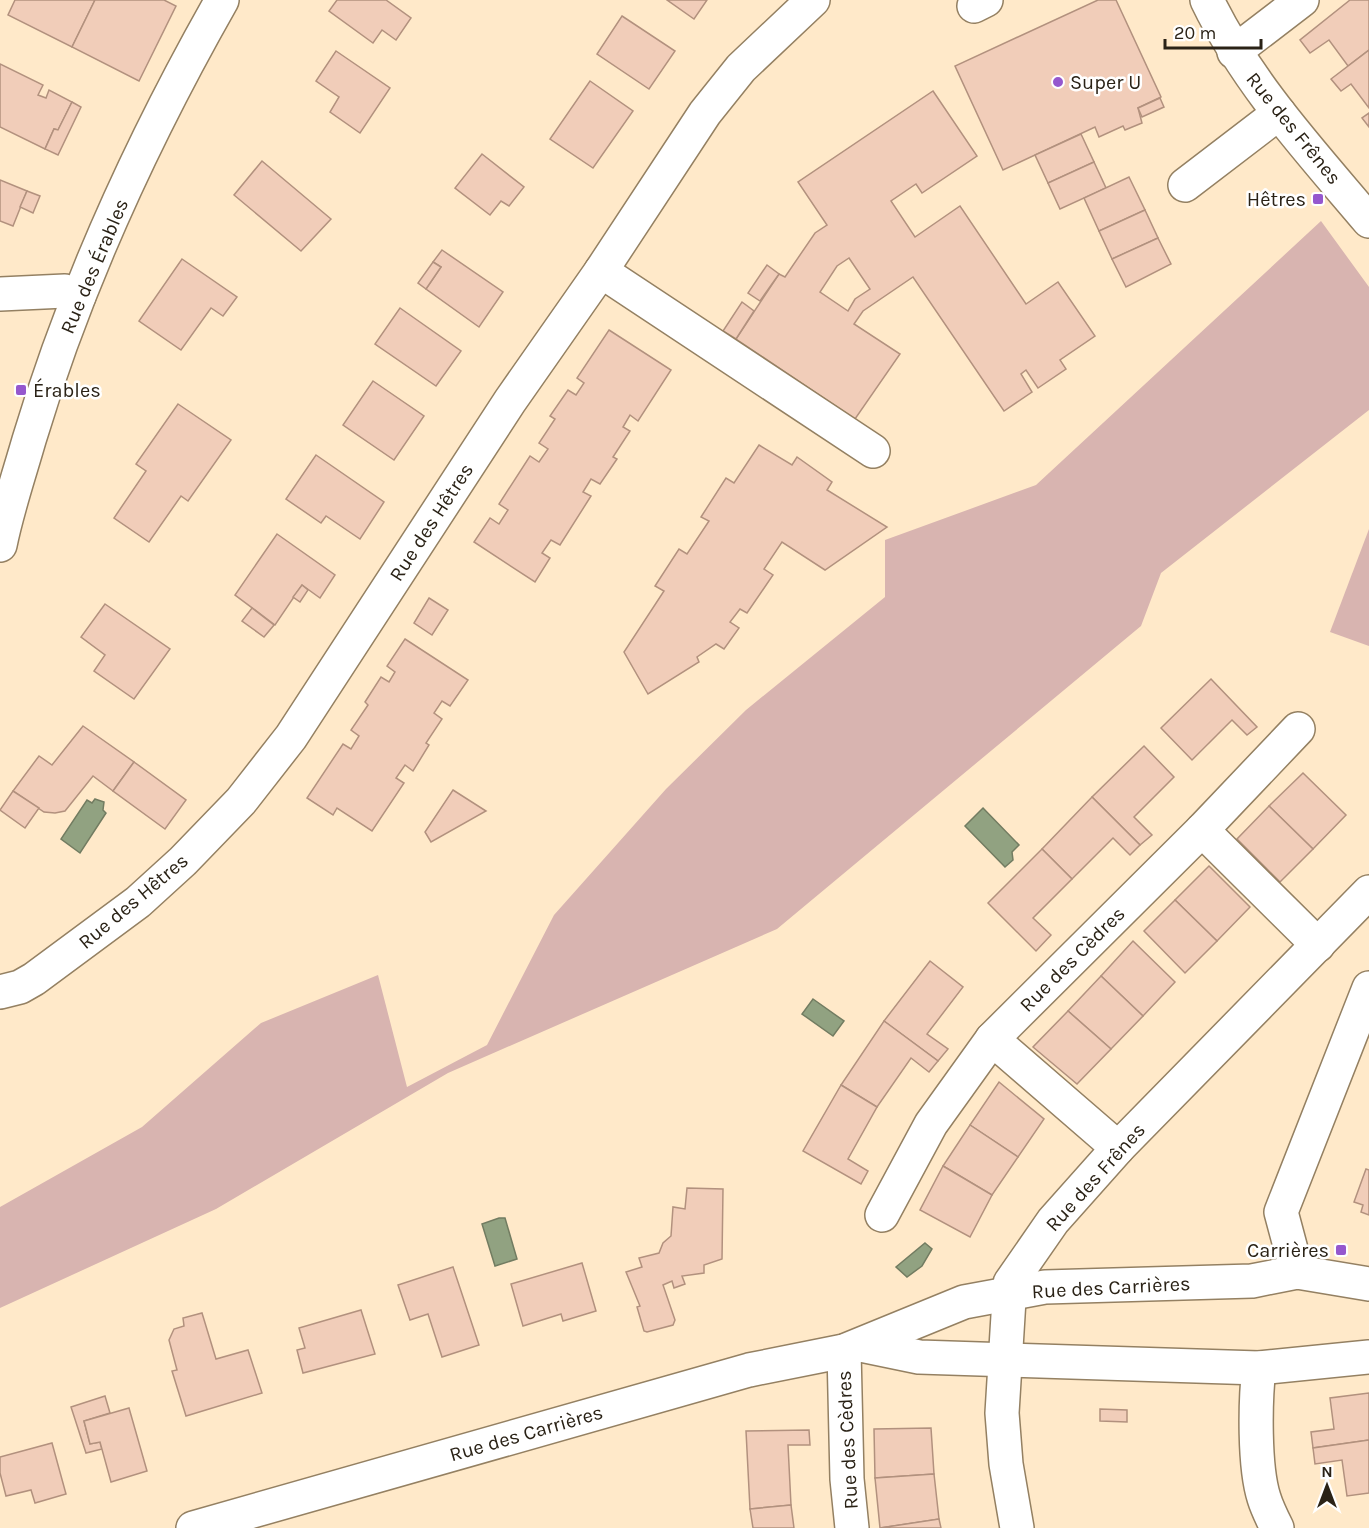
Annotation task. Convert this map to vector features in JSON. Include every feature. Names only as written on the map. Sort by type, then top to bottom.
[{"type":"street","name":"Rue des Érables","points":[[0,545],[42,398],[79,296],[178,80],[222,0]]},
{"type":"street","name":"Rue des Hêtres","points":[[0,992],[20,987],[34,979],[138,902],[183,861],[241,801],[291,737],[510,401],[601,271],[705,113],[741,68],[813,0]]},
{"type":"street","name":"Rue des Frênes","points":[[1207,0],[1234,52],[1279,113],[1369,220]]},
{"type":"street","points":[[1234,52],[1302,0]]},
{"type":"street","points":[[1185,185],[1279,113]]},
{"type":"street","points":[[601,271],[873,451]]},
{"type":"street","points":[[0,294],[64,291],[79,296]]},
{"type":"street","name":"Rue des Cèdres","points":[[882,1215],[931,1124],[992,1039],[1202,830],[1298,729]]},
{"type":"street","points":[[1202,830],[1318,945]]},
{"type":"street","name":"Rue des Frênes","points":[[1017,1528],[1006,1464],[1002,1413],[1008,1293],[1017,1271],[1053,1221],[1118,1148],[1366,898]]},
{"type":"street","points":[[1297,1272],[1281,1212],[1369,988]]},
{"type":"street","points":[[992,1039],[1118,1148]]},
{"type":"street","name":"Rue des Carrières","points":[[193,1528],[749,1370],[853,1348],[964,1302],[1045,1287],[1252,1281],[1297,1272],[1369,1284]]},
{"type":"street","name":"Rue des Cèdres","points":[[852,1528],[842,1381],[853,1348]]},
{"type":"street","name":"Rue des Carrières","points":[[853,1348],[919,1357],[1259,1368],[1369,1357]]},
{"type":"street","points":[[1259,1368],[1256,1393],[1257,1443],[1263,1496],[1277,1528]]},
{"type":"shaded area","points":[[1321,221],[1369,287],[1369,410],[1161,573],[1141,626],[777,929],[448,1073],[216,1209],[0,1308],[0,1207],[142,1127],[261,1023],[378,975],[407,1087],[487,1045],[554,915],[666,789],[746,710],[885,597],[885,540],[1036,485]]},
{"type":"shaded area","points":[[1369,529],[1369,646],[1330,632]]},
{"type":"shaded area","points":[[95,799],[104,802],[103,810],[106,813],[80,853],[61,839],[87,800],[92,803]]},
{"type":"shaded area","points":[[983,808],[1019,845],[1012,852],[1013,860],[1005,867],[965,826]]},
{"type":"shaded area","points":[[813,999],[844,1021],[833,1036],[802,1014]]},
{"type":"shaded area","points":[[505,1218],[517,1259],[495,1266],[482,1224]]},
{"type":"shaded area","points":[[925,1243],[932,1249],[922,1266],[907,1277],[896,1267]]},
{"type":"building","points":[[15,0],[95,0],[72,47],[8,15]]},
{"type":"building","points":[[95,0],[164,0],[176,6],[139,81],[72,47]]},
{"type":"building","points":[[337,0],[386,0],[411,18],[396,40],[382,30],[373,43],[329,11]]},
{"type":"building","points":[[667,0],[707,0],[694,19]]},
{"type":"building","name":"Super U","points":[[1098,0],[1116,0],[1161,97],[1138,108],[1142,123],[1125,130],[1123,126],[1099,137],[1095,127],[1003,170],[955,66]]},
{"type":"building","points":[[1350,0],[1369,0],[1369,50],[1348,66],[1329,40],[1310,53],[1300,40]]},
{"type":"building","points":[[622,16],[675,51],[649,89],[597,54]]},
{"type":"building","points":[[1369,50],[1369,108],[1351,84],[1341,91],[1331,79]]},
{"type":"building","points":[[336,51],[390,88],[360,133],[330,112],[339,97],[316,81]]},
{"type":"building","points":[[0,64],[43,85],[38,95],[46,98],[49,90],[72,102],[58,130],[54,129],[45,149],[0,127]]},
{"type":"building","points":[[590,81],[633,111],[593,168],[550,139]]},
{"type":"building","points":[[933,91],[977,156],[922,193],[916,184],[891,201],[915,237],[960,206],[1026,304],[1058,282],[1095,336],[1060,360],[1066,369],[1038,388],[1026,370],[1021,374],[1032,392],[1004,411],[913,277],[863,311],[854,324],[900,354],[855,419],[736,339],[779,274],[785,277],[815,233],[827,225],[798,182]],"holes":[[[849,258],[870,289],[855,299],[848,311],[820,292],[837,266]]]},
{"type":"building","points":[[1160,98],[1164,107],[1142,117],[1138,108]]},
{"type":"building","points":[[72,102],[81,107],[58,155],[45,149],[54,129],[58,130]]},
{"type":"building","points":[[1369,113],[1369,127],[1362,118]]},
{"type":"building","points":[[1081,134],[1094,162],[1048,183],[1035,155]]},
{"type":"building","points":[[482,154],[524,187],[509,206],[501,201],[490,215],[455,188]]},
{"type":"building","points":[[262,161],[331,219],[301,251],[234,195]]},
{"type":"building","points":[[1094,162],[1106,188],[1060,209],[1048,183]]},
{"type":"building","points":[[1129,177],[1145,210],[1099,231],[1084,198]]},
{"type":"building","points":[[0,180],[27,191],[13,226],[0,221]]},
{"type":"building","points":[[27,191],[40,196],[33,213],[20,207]]},
{"type":"building","points":[[1145,210],[1158,238],[1112,259],[1099,231]]},
{"type":"building","points":[[1158,238],[1171,264],[1126,287],[1112,259]]},
{"type":"building","points":[[442,250],[503,292],[479,327],[426,289],[441,267],[433,262]]},
{"type":"building","points":[[182,259],[237,297],[223,316],[211,308],[181,350],[139,321]]},
{"type":"building","points":[[433,262],[441,267],[426,289],[418,283]]},
{"type":"building","points":[[767,265],[779,274],[760,301],[748,293]]},
{"type":"building","points":[[742,302],[754,311],[736,339],[723,331]]},
{"type":"building","points":[[400,308],[461,351],[436,386],[375,344]]},
{"type":"building","points":[[609,330],[671,370],[638,421],[630,415],[623,427],[630,431],[613,457],[617,459],[600,484],[591,479],[583,492],[591,496],[560,545],[551,540],[542,553],[550,558],[535,582],[474,542],[490,518],[499,524],[508,510],[499,504],[530,456],[539,462],[548,449],[539,443],[555,419],[550,416],[568,390],[576,395],[584,383],[577,378]]},
{"type":"building","points":[[373,381],[424,416],[394,460],[343,425]]},
{"type":"building","points":[[178,404],[231,440],[188,501],[181,496],[149,542],[114,518],[146,471],[136,464]]},
{"type":"building","points":[[759,445],[792,465],[797,457],[832,482],[827,490],[887,527],[825,570],[782,542],[764,569],[773,575],[747,613],[740,609],[730,622],[739,628],[724,649],[716,644],[697,657],[699,662],[648,694],[624,652],[664,591],[655,586],[679,549],[687,554],[709,521],[701,517],[726,478],[734,483]]},
{"type":"building","points":[[316,455],[384,502],[360,539],[326,516],[321,523],[286,499]]},
{"type":"building","points":[[277,534],[335,575],[320,598],[302,585],[275,625],[235,595]]},
{"type":"building","points":[[302,585],[308,590],[300,602],[293,597]]},
{"type":"building","points":[[429,598],[448,610],[432,635],[414,623]]},
{"type":"building","points":[[105,604],[170,649],[134,699],[94,671],[105,655],[81,637]]},
{"type":"building","points":[[252,608],[274,625],[264,637],[242,621]]},
{"type":"building","points":[[405,639],[468,680],[450,706],[442,701],[434,713],[442,719],[426,743],[429,745],[413,771],[405,765],[396,778],[404,783],[372,831],[337,808],[333,815],[307,798],[343,744],[351,749],[359,736],[351,730],[368,705],[365,702],[381,677],[389,682],[395,672],[387,666]]},
{"type":"building","points":[[1211,679],[1257,727],[1247,735],[1232,720],[1192,760],[1161,728]]},
{"type":"building","points":[[83,726],[134,762],[113,791],[93,776],[65,811],[55,813],[44,812],[13,791],[39,756],[52,765]]},
{"type":"building","points":[[1144,746],[1174,777],[1134,817],[1152,835],[1140,845],[1092,797]]},
{"type":"building","points":[[134,762],[186,800],[165,829],[113,791]]},
{"type":"building","points":[[1303,773],[1346,815],[1313,849],[1269,806]]},
{"type":"building","points":[[453,790],[486,811],[431,842],[425,832]]},
{"type":"building","points":[[13,791],[39,808],[25,828],[0,810]]},
{"type":"building","points":[[1092,797],[1140,845],[1130,855],[1113,838],[1072,879],[1042,849]]},
{"type":"building","points":[[1269,806],[1313,849],[1280,882],[1237,839]]},
{"type":"building","points":[[1042,849],[1072,879],[1033,918],[1051,935],[1036,951],[988,903]]},
{"type":"building","points":[[1209,866],[1250,907],[1217,941],[1175,900]]},
{"type":"building","points":[[1175,900],[1217,941],[1185,973],[1144,931]]},
{"type":"building","points":[[1133,941],[1175,982],[1143,1016],[1101,976]]},
{"type":"building","points":[[930,961],[963,987],[927,1034],[948,1049],[938,1061],[884,1021]]},
{"type":"building","points":[[1101,976],[1143,1016],[1111,1049],[1068,1011]]},
{"type":"building","points":[[1068,1011],[1111,1049],[1077,1084],[1033,1047]]},
{"type":"building","points":[[884,1021],[938,1061],[929,1072],[911,1058],[877,1107],[841,1085]]},
{"type":"building","points":[[999,1082],[1044,1119],[1018,1157],[970,1125]]},
{"type":"building","points":[[841,1085],[877,1107],[848,1159],[868,1171],[861,1184],[803,1151]]},
{"type":"building","points":[[970,1125],[1018,1157],[992,1195],[943,1166]]},
{"type":"building","points":[[943,1166],[992,1195],[970,1237],[920,1210]]},
{"type":"building","points":[[1366,1169],[1369,1170],[1369,1215],[1361,1212],[1363,1205],[1354,1202]]},
{"type":"building","points":[[687,1188],[723,1189],[722,1259],[704,1265],[704,1273],[682,1276],[685,1284],[674,1288],[672,1281],[663,1285],[675,1320],[673,1325],[647,1332],[644,1331],[637,1307],[640,1306],[626,1272],[642,1267],[639,1258],[659,1253],[663,1243],[671,1236],[673,1207],[685,1209]]},
{"type":"building","points":[[582,1263],[596,1311],[563,1321],[561,1314],[523,1326],[511,1284]]},
{"type":"building","points":[[453,1267],[479,1345],[442,1357],[428,1314],[410,1320],[398,1285]]},
{"type":"building","points":[[361,1310],[375,1354],[303,1373],[297,1350],[305,1348],[299,1328]]},
{"type":"building","points":[[202,1313],[216,1359],[248,1350],[262,1393],[186,1416],[172,1371],[177,1370],[169,1340],[174,1329],[184,1326],[183,1318]]},
{"type":"building","points":[[1369,1393],[1369,1440],[1313,1448],[1311,1432],[1334,1429],[1330,1398]]},
{"type":"building","points":[[105,1396],[110,1413],[84,1421],[90,1444],[100,1442],[102,1449],[86,1453],[71,1407]]},
{"type":"building","points":[[129,1408],[147,1471],[111,1482],[100,1442],[90,1444],[84,1421]]},
{"type":"building","points":[[1100,1409],[1127,1410],[1127,1422],[1100,1421]]},
{"type":"building","points":[[931,1428],[934,1474],[875,1478],[874,1429]]},
{"type":"building","points":[[809,1430],[810,1445],[788,1445],[791,1505],[750,1509],[746,1431]]},
{"type":"building","points":[[1369,1440],[1369,1493],[1347,1496],[1342,1460],[1315,1464],[1313,1448]]},
{"type":"building","points":[[52,1443],[66,1494],[35,1503],[31,1490],[6,1496],[0,1473],[0,1457]]},
{"type":"building","points":[[934,1474],[939,1519],[880,1528],[875,1478]]},
{"type":"building","points":[[791,1505],[794,1528],[753,1528],[750,1509]]},
{"type":"building","points":[[939,1519],[941,1528],[880,1528]]},
{"type":"place","name":"Super U","points":[[1058,82]]},
{"type":"place","name":"Hêtres","points":[[1318,199]]},
{"type":"place","name":"Érables","points":[[21,390]]},
{"type":"place","name":"Carrières","points":[[1341,1250]]}]
